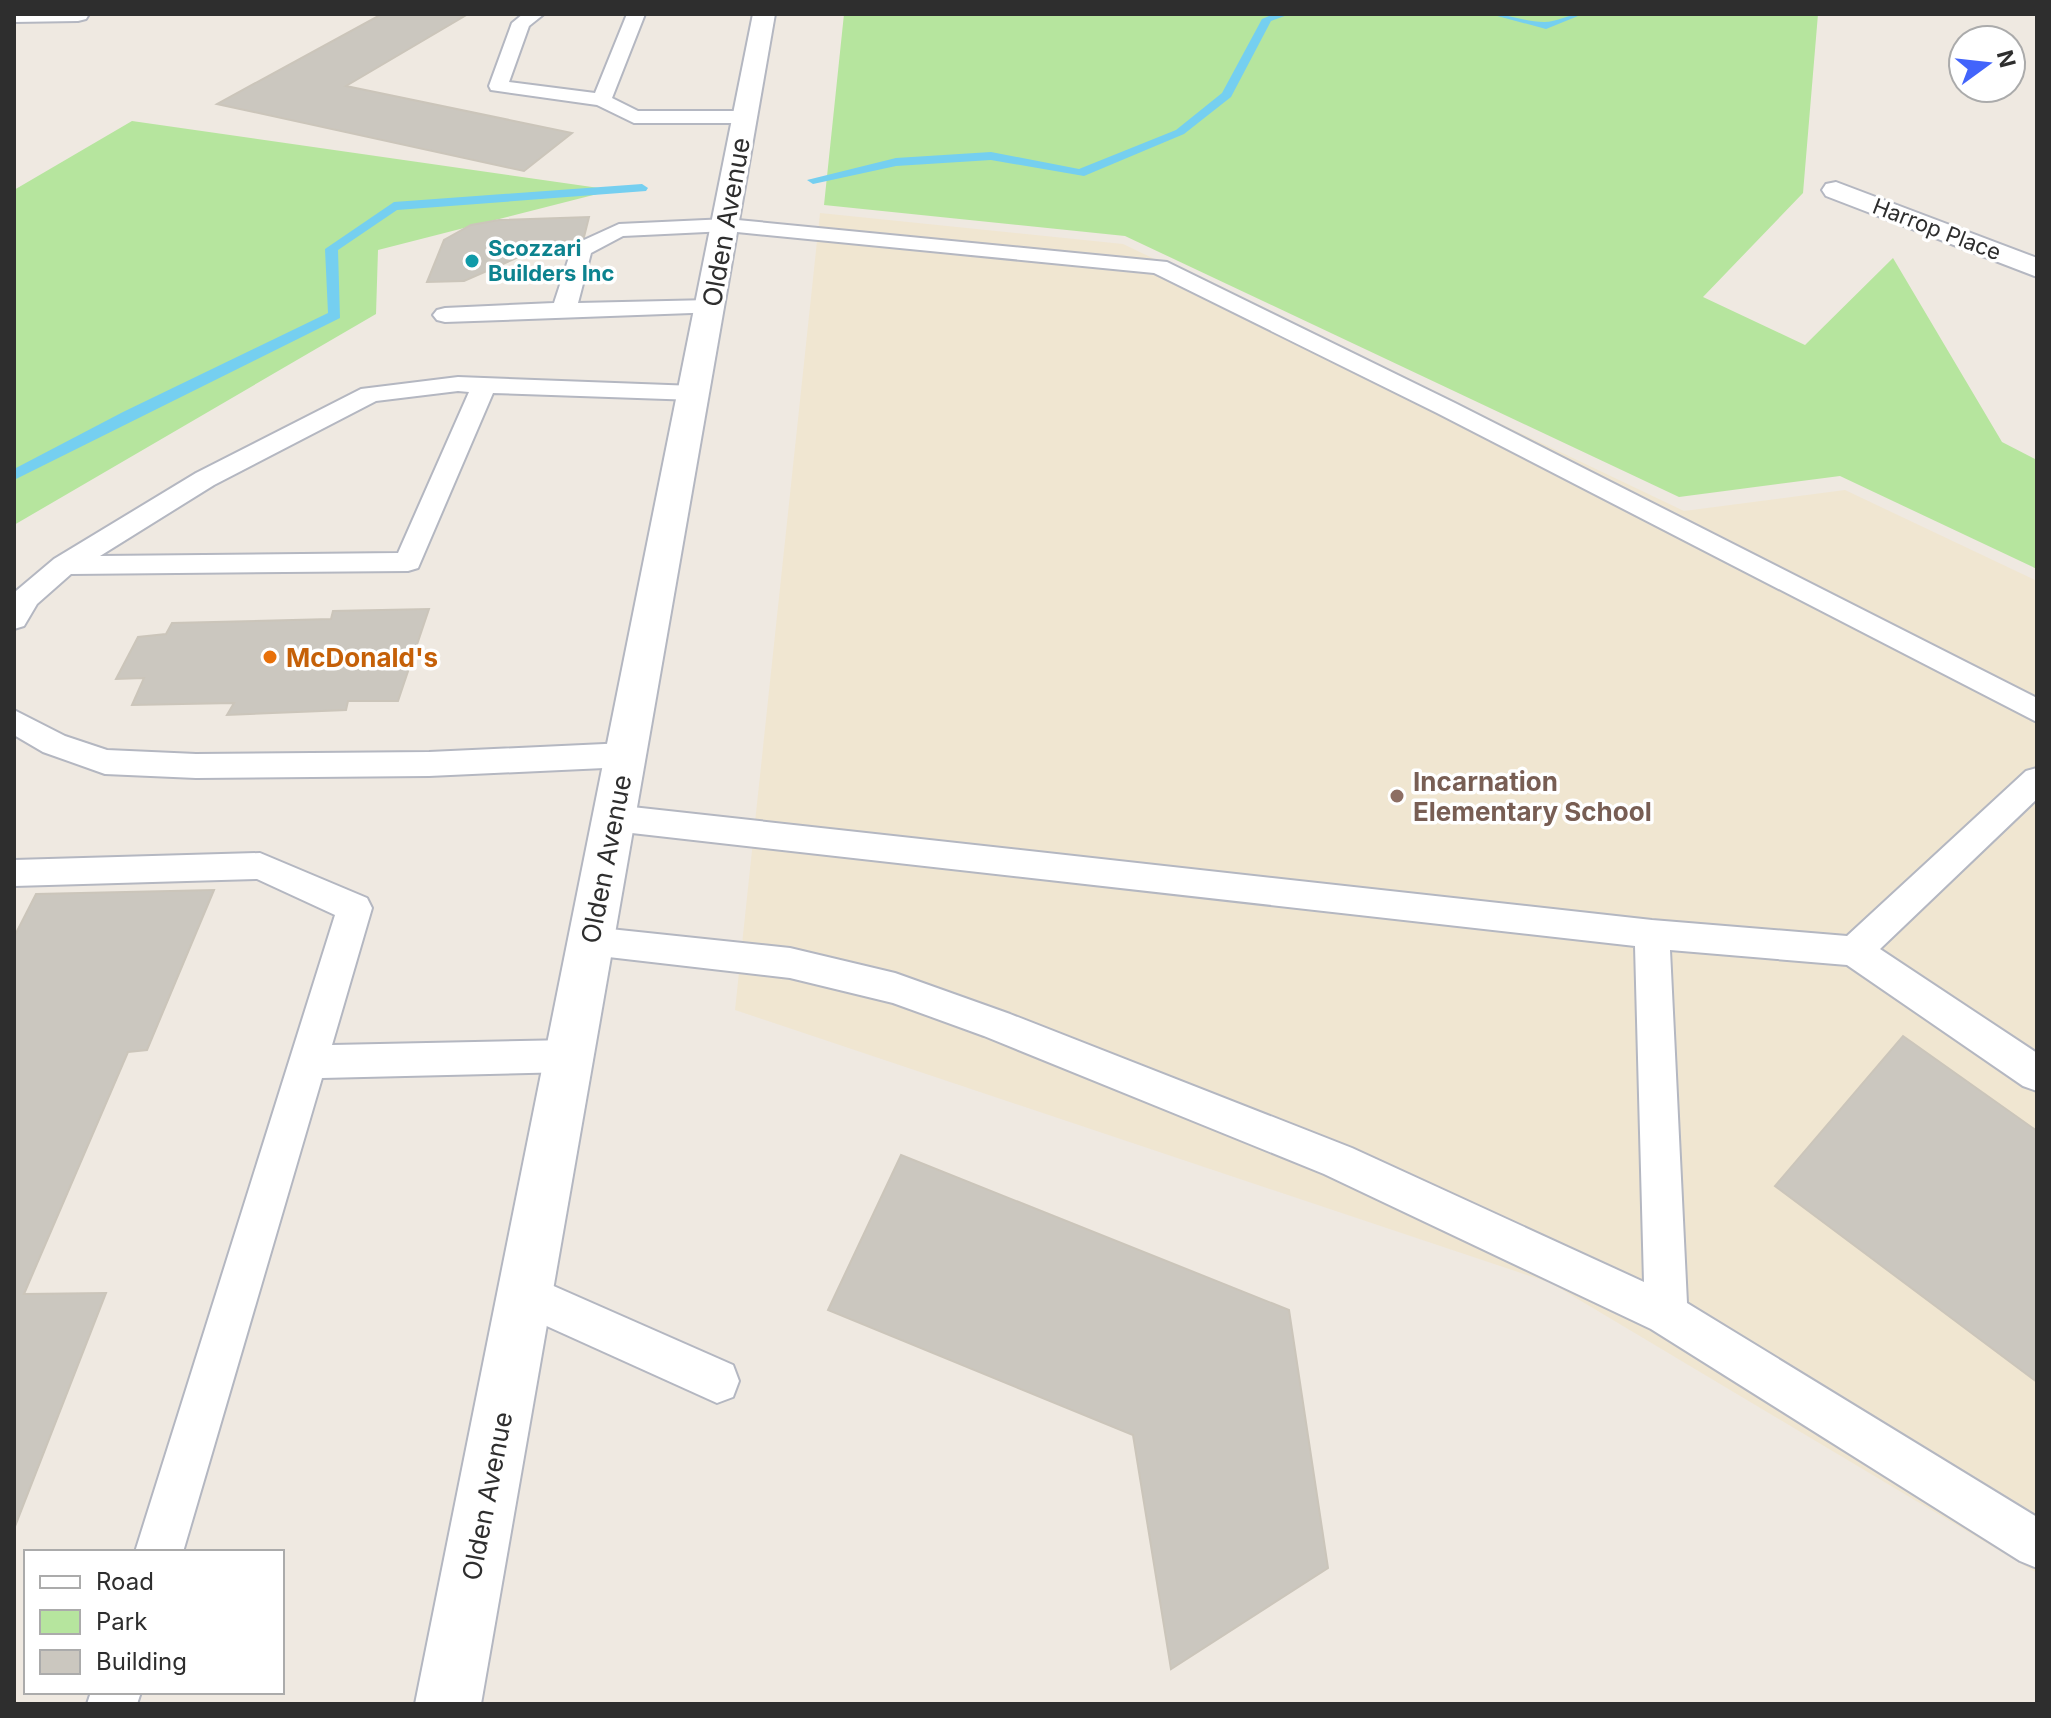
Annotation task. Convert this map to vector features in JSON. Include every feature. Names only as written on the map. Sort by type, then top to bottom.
[{"type":"main road","points":[[14,15],[78,14]]},
{"type":"main road","name":"Olden Avenue","points":[[448,1704],[727,225],[764,14]]},
{"type":"main road","name":"Harrop Place","points":[[1836,190],[2037,268]]},
{"type":"lane","points":[[535,14],[521,23],[498,86],[602,100],[634,117],[745,117]]},
{"type":"lane","points":[[602,100],[636,14]]},
{"type":"lane","points":[[564,310],[581,250],[619,230],[727,225],[1159,267],[1446,408],[2037,711]]},
{"type":"lane","points":[[445,315],[711,307]]},
{"type":"lane","points":[[14,619],[26,598],[64,565],[205,479],[370,394],[433,386],[484,385],[695,393]]},
{"type":"lane","points":[[64,565],[408,562],[484,385]]},
{"type":"lane","points":[[14,721],[54,744],[105,762],[196,766],[398,764],[626,755]]},
{"type":"lane","points":[[1854,951],[2037,780]]},
{"type":"lane","points":[[614,818],[1652,934],[1854,951],[2037,1074]]},
{"type":"lane","points":[[14,873],[260,866],[355,908],[311,1062],[160,1550]]},
{"type":"lane","points":[[1652,934],[1666,1314]]},
{"type":"lane","points":[[591,941],[790,963],[895,988],[997,1025],[1338,1161],[1666,1314],[2037,1544]]},
{"type":"lane","points":[[311,1062],[570,1056]]},
{"type":"lane","points":[[524,1294],[717,1381]]},
{"type":"shaded area","name":"Incarnation Elementary School","points":[[820,213],[1123,244],[1684,511],[1845,490],[2037,581],[2037,1573],[1551,1283],[735,1010]]},
{"type":"green space","points":[[844,14],[1818,14],[1803,193],[1703,297],[1805,345],[1893,258],[2002,442],[2037,460],[2037,569],[1840,476],[1679,497],[1125,236],[824,205]]},
{"type":"green space","points":[[132,121],[613,190],[378,250],[376,314],[14,525],[14,190]]},
{"type":"building","points":[[382,14],[468,14],[346,86],[572,133],[524,171],[217,104]]},
{"type":"building","name":"Scozzari Builders Inc","points":[[589,217],[583,241],[553,242],[464,281],[427,282],[444,240],[471,225],[499,220]]},
{"type":"building","name":"McDonald's","points":[[429,609],[398,701],[348,701],[346,710],[227,715],[234,703],[132,705],[144,678],[116,679],[138,637],[166,634],[172,623],[331,619],[333,611]]},
{"type":"building","points":[[214,890],[147,1050],[128,1052],[24,1294],[106,1293],[14,1529],[14,937],[36,894]]},
{"type":"building","points":[[1903,1036],[2037,1131],[2037,1382],[1775,1186]]},
{"type":"building","points":[[901,1155],[1289,1310],[1328,1568],[1171,1669],[1133,1435],[828,1310]]},
{"type":"waterway","points":[[813,180],[896,162],[991,156],[1080,173],[1180,132],[1227,95],[1267,19],[1285,14]]},
{"type":"waterway","points":[[1495,14],[1546,26],[1578,14]]},
{"type":"waterway","points":[[14,475],[128,415],[335,315],[331,249],[394,206],[642,188]]},
{"type":"place","name":"Scozzari Builders Inc","points":[[472,261]]},
{"type":"place","name":"McDonald's","points":[[270,657]]},
{"type":"place","name":"Incarnation Elementary School","points":[[1397,796]]}]
